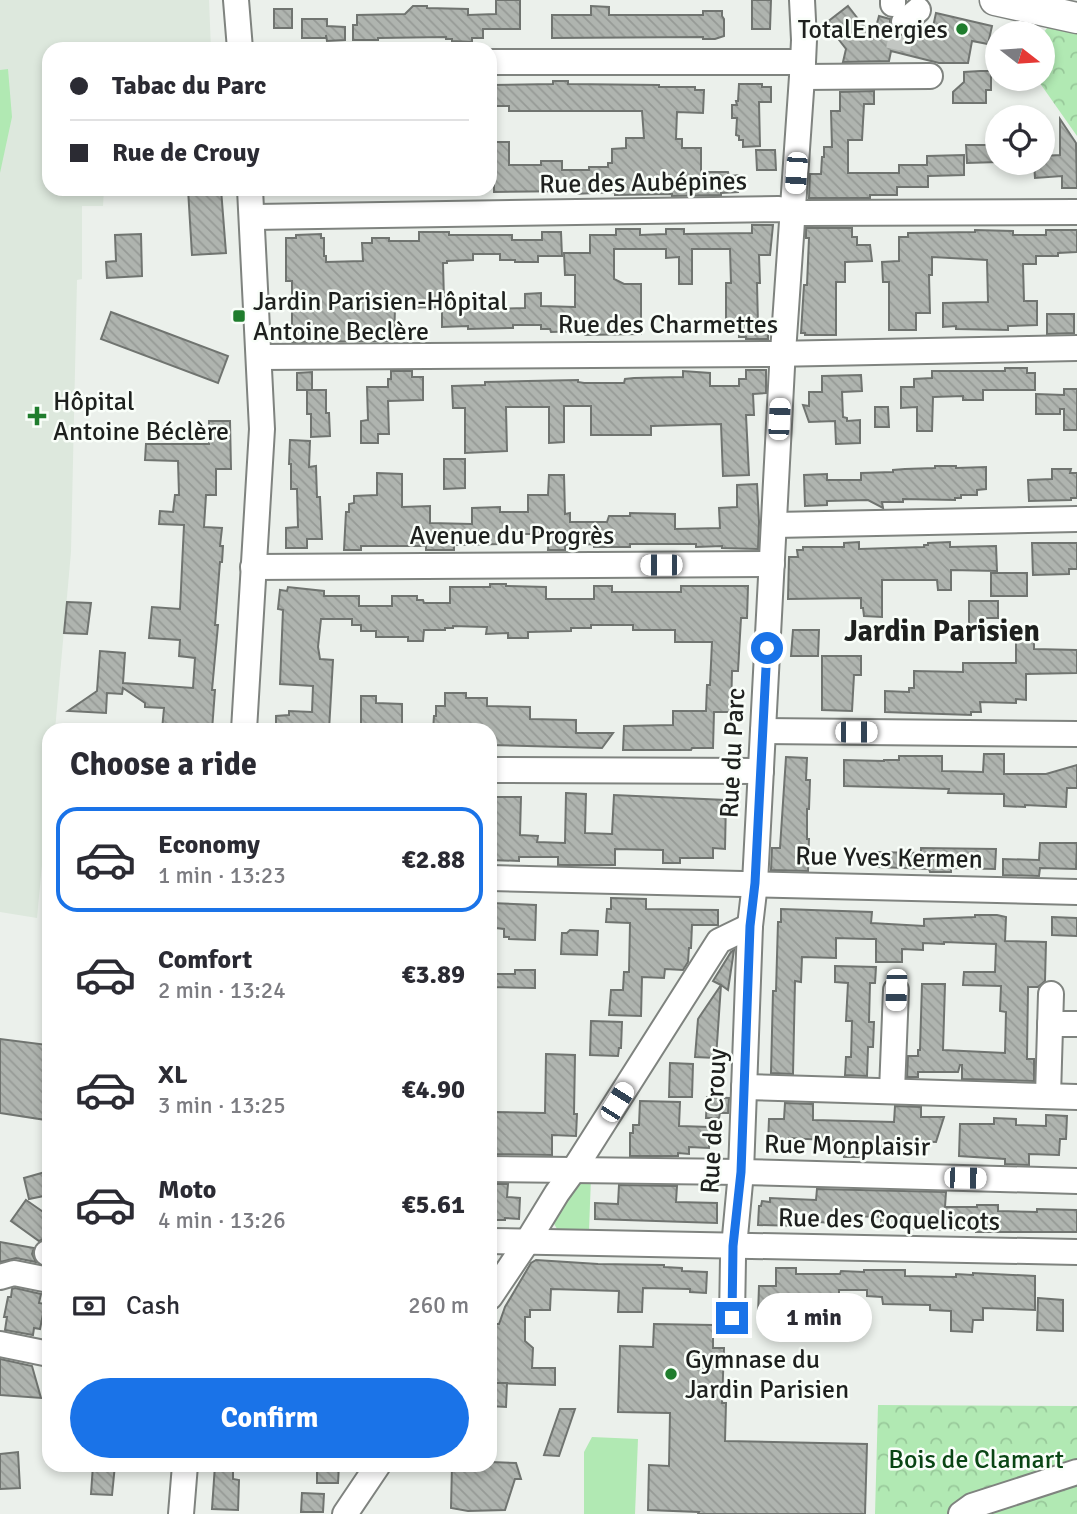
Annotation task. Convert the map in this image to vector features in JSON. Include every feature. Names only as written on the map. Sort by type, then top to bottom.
[{"type":"main road","points":[[995,0],[1077,18]]},
{"type":"street","points":[[236,0],[239,42]]},
{"type":"street","name":"Rue du Parc","points":[[750,926],[755,883],[783,353],[803,69],[802,0]]},
{"type":"street","points":[[497,62],[803,69],[930,76]]},
{"type":"street","points":[[244,723],[262,429],[250,196]]},
{"type":"street","name":"Rue des Aubépines","points":[[252,217],[779,209],[803,214],[1077,212]]},
{"type":"street","name":"Rue des Charmettes","points":[[259,357],[1077,348]]},
{"type":"street","points":[[774,524],[1077,519]]},
{"type":"street","name":"Avenue du Progrès","points":[[253,567],[772,564]]},
{"type":"street","points":[[763,731],[1077,734]]},
{"type":"street","points":[[497,770],[761,771]]},
{"type":"street","name":"Rue Yves Kermen","points":[[497,878],[1077,892]]},
{"type":"street","points":[[497,1287],[719,941],[750,926]]},
{"type":"street","name":"Rue de Crouy","points":[[732,1318],[733,1246],[741,1172],[750,926]]},
{"type":"street","points":[[892,1091],[896,990]]},
{"type":"street","points":[[1048,1096],[1051,994]]},
{"type":"street","points":[[1050,1024],[1077,1024]]},
{"type":"street","points":[[744,1087],[1077,1097]]},
{"type":"street","name":"Rue Monplaisir","points":[[497,1169],[741,1172],[1077,1181]]},
{"type":"street","name":"Rue des Coquelicots","points":[[497,1241],[1077,1252]]},
{"type":"street","points":[[0,1277],[14,1273],[42,1279]]},
{"type":"street","points":[[0,1344],[42,1353]]},
{"type":"street","points":[[181,1514],[184,1472]]},
{"type":"street","points":[[345,1514],[373,1472]]},
{"type":"street","points":[[961,1514],[972,1506],[1077,1472]]},
{"type":"shaded area","name":"Hôpital Antoine Béclère","points":[[0,0],[209,0],[211,42],[42,42],[42,196],[104,196],[103,206],[82,206],[82,279],[77,280],[71,552],[56,723],[42,723],[42,865],[37,918],[0,912]]},
{"type":"green space","points":[[1055,29],[1077,34],[1077,136],[1045,91],[1055,91]]},
{"type":"green space","points":[[8,69],[12,117],[0,173],[0,70]]},
{"type":"green space","points":[[582,1177],[591,1178],[589,1230],[557,1229],[553,1222]]},
{"type":"green space","name":"Bois de Clamart","points":[[878,1405],[1077,1406],[1077,1514],[875,1514]]},
{"type":"green space","points":[[592,1437],[638,1439],[635,1514],[584,1514],[584,1452]]},
{"type":"building","points":[[496,0],[520,0],[520,29],[483,29],[483,38],[472,38],[472,42],[452,41],[446,37],[353,40],[353,25],[357,25],[357,15],[405,14],[413,6],[468,9],[468,15],[496,14]]},
{"type":"building","points":[[752,0],[771,0],[770,29],[752,29]]},
{"type":"building","points":[[591,6],[609,7],[609,15],[703,15],[703,11],[722,11],[724,36],[715,39],[552,38],[552,15],[591,15]]},
{"type":"building","points":[[848,6],[873,38],[879,16],[890,19],[892,31],[900,36],[931,36],[936,13],[985,24],[985,43],[972,41],[968,63],[939,63],[891,51],[889,61],[843,62],[846,49],[826,23]]},
{"type":"building","points":[[274,9],[292,9],[292,28],[274,28]]},
{"type":"building","points":[[302,19],[327,19],[327,26],[345,27],[345,40],[327,41],[326,35],[326,38],[302,38]]},
{"type":"building","points":[[985,71],[986,103],[953,103],[953,92],[964,82],[964,72]]},
{"type":"building","points":[[553,81],[568,81],[568,84],[659,85],[704,90],[703,113],[677,112],[676,139],[682,139],[682,148],[701,148],[701,172],[728,172],[729,176],[739,175],[738,192],[672,196],[615,195],[615,192],[575,194],[575,191],[497,192],[497,142],[509,142],[509,165],[541,165],[541,161],[562,161],[562,170],[589,170],[589,167],[608,167],[608,163],[612,163],[612,149],[626,148],[626,138],[644,138],[642,111],[509,111],[509,106],[497,106],[497,85],[553,84]]},
{"type":"building","points":[[739,84],[762,84],[762,87],[771,87],[771,102],[759,102],[760,146],[743,147],[743,140],[739,140],[736,135],[737,118],[732,118],[732,105],[737,105]]},
{"type":"building","points":[[874,91],[874,104],[864,104],[862,140],[848,140],[848,173],[899,173],[899,165],[927,165],[927,156],[964,155],[964,175],[928,176],[928,187],[897,187],[897,195],[809,198],[810,174],[821,174],[824,147],[832,147],[831,111],[840,111],[840,92]]},
{"type":"building","points":[[1060,119],[1076,143],[1077,188],[1062,188],[1062,176],[1035,178],[1035,175],[1055,175],[1055,155],[1060,155]]},
{"type":"building","points":[[966,145],[985,145],[985,162],[967,163]]},
{"type":"building","points":[[756,150],[775,150],[776,170],[757,170]]},
{"type":"building","points":[[188,196],[222,196],[226,253],[192,255]]},
{"type":"building","points":[[752,225],[773,225],[770,255],[759,255],[760,283],[757,283],[758,325],[768,325],[768,339],[739,337],[739,326],[726,326],[726,283],[731,283],[730,249],[692,249],[692,284],[679,284],[679,257],[666,258],[666,249],[614,249],[614,279],[624,284],[641,284],[641,334],[585,335],[585,331],[551,332],[550,329],[541,329],[541,325],[468,329],[468,326],[442,327],[442,307],[395,308],[394,341],[292,342],[292,281],[286,281],[286,238],[296,238],[296,235],[321,234],[321,238],[324,238],[326,262],[363,261],[362,243],[372,243],[372,238],[419,241],[419,232],[512,235],[512,240],[542,240],[542,232],[561,232],[562,256],[538,256],[538,262],[515,262],[500,260],[500,254],[473,254],[473,260],[443,263],[444,300],[468,298],[468,307],[483,309],[525,308],[525,294],[541,293],[541,306],[575,307],[575,275],[565,275],[564,253],[590,253],[590,235],[616,235],[616,229],[640,229],[640,235],[666,234],[666,229],[684,229],[684,234],[752,233]]},
{"type":"building","points":[[806,228],[852,228],[852,237],[857,237],[857,245],[870,245],[872,261],[845,262],[845,282],[836,282],[836,335],[801,333],[804,285],[807,285],[809,238],[806,238]]},
{"type":"building","points":[[1046,230],[1077,230],[1077,252],[1058,253],[1058,256],[1036,256],[1036,264],[1023,264],[1024,301],[1037,301],[1037,325],[1008,326],[1008,330],[943,327],[943,303],[988,302],[987,260],[932,257],[932,275],[929,275],[930,313],[916,313],[916,330],[889,330],[889,282],[883,282],[882,262],[899,261],[899,237],[908,237],[908,233],[1013,231],[1013,235],[1046,235]]},
{"type":"building","points":[[141,234],[142,276],[107,278],[106,262],[116,261],[115,235]]},
{"type":"building","points":[[111,312],[228,356],[218,383],[101,339]]},
{"type":"building","points":[[1047,314],[1074,314],[1074,333],[1047,334]]},
{"type":"building","points":[[1005,368],[1027,368],[1027,373],[1035,373],[1035,390],[983,390],[983,400],[963,400],[963,396],[933,397],[932,431],[917,431],[917,407],[901,408],[901,387],[914,387],[914,379],[932,378],[932,371],[1005,371]]},
{"type":"building","points":[[746,370],[766,370],[766,393],[753,394],[754,415],[746,415],[749,475],[723,476],[721,424],[651,426],[651,435],[591,435],[591,406],[564,406],[564,442],[549,443],[549,407],[506,407],[507,451],[465,453],[465,408],[453,408],[452,386],[485,385],[485,382],[578,380],[584,383],[624,383],[625,379],[634,378],[683,377],[683,371],[710,373],[710,386],[739,386],[739,379],[746,379]]},
{"type":"building","points":[[391,371],[412,371],[412,377],[423,377],[423,400],[388,401],[389,434],[378,434],[378,443],[361,443],[361,421],[368,420],[367,387],[388,387]]},
{"type":"building","points":[[312,372],[312,390],[297,390],[297,373]]},
{"type":"building","points":[[861,375],[862,391],[842,392],[843,417],[847,418],[847,421],[860,420],[860,443],[836,444],[835,421],[809,422],[803,405],[809,406],[809,392],[822,392],[822,376]]},
{"type":"building","points":[[1064,389],[1077,389],[1077,430],[1064,430],[1064,409],[1060,409],[1060,414],[1036,414],[1036,394],[1064,395]]},
{"type":"building","points":[[307,390],[326,390],[330,436],[311,437]]},
{"type":"building","points":[[875,407],[888,407],[889,427],[875,427]]},
{"type":"building","points":[[209,421],[230,421],[231,469],[216,469],[216,495],[206,495],[204,527],[222,528],[220,546],[223,546],[215,625],[218,625],[212,690],[215,690],[213,723],[163,723],[164,708],[145,707],[145,703],[123,688],[122,694],[107,693],[106,713],[68,711],[97,691],[100,651],[125,653],[123,683],[193,688],[195,658],[179,656],[180,640],[149,638],[152,607],[180,609],[184,525],[159,524],[160,511],[173,512],[175,495],[179,495],[178,461],[145,460],[146,444],[209,444]]},
{"type":"building","points":[[290,440],[310,441],[309,467],[316,466],[322,539],[307,539],[307,548],[286,548],[286,528],[298,527],[297,489],[291,489]]},
{"type":"building","points":[[444,459],[465,459],[465,488],[444,489]]},
{"type":"building","points":[[935,466],[986,467],[986,489],[977,490],[977,495],[961,495],[961,498],[955,500],[903,499],[903,502],[882,502],[883,508],[868,500],[827,501],[827,505],[805,506],[804,475],[827,474],[827,480],[861,480],[861,473]]},
{"type":"building","points":[[1052,469],[1071,469],[1070,473],[1077,473],[1077,498],[1029,501],[1028,480],[1052,479]]},
{"type":"building","points":[[377,473],[402,474],[402,507],[430,506],[430,523],[472,524],[472,508],[500,507],[500,512],[528,512],[528,495],[548,495],[549,475],[564,475],[565,514],[570,513],[570,522],[607,522],[609,516],[630,516],[630,513],[675,514],[675,529],[720,528],[719,508],[737,507],[737,485],[757,484],[758,549],[696,547],[696,544],[594,547],[594,544],[565,545],[565,550],[548,550],[549,534],[515,534],[515,542],[454,545],[454,550],[426,550],[426,546],[361,546],[361,550],[344,550],[346,512],[349,512],[349,504],[354,503],[354,496],[377,495]]},
{"type":"building","points":[[859,542],[859,549],[924,547],[928,543],[950,542],[950,547],[996,546],[997,571],[951,570],[951,590],[938,590],[937,580],[882,580],[882,617],[864,616],[861,598],[788,599],[789,557],[798,557],[797,550],[803,550],[803,547],[844,547],[844,543]]},
{"type":"building","points":[[1032,543],[1077,543],[1077,569],[1069,569],[1069,574],[1033,575]]},
{"type":"building","points":[[991,573],[1027,573],[1027,596],[991,596]]},
{"type":"building","points":[[490,584],[506,584],[546,587],[546,599],[594,599],[594,586],[612,586],[612,592],[681,592],[681,586],[748,586],[747,618],[741,618],[738,671],[732,671],[731,712],[714,712],[713,748],[623,750],[624,726],[673,725],[673,711],[706,711],[707,685],[710,685],[712,642],[675,642],[675,630],[633,630],[633,625],[591,625],[591,628],[571,628],[571,631],[528,632],[528,638],[508,638],[508,633],[486,634],[487,627],[453,626],[445,630],[424,630],[423,641],[408,641],[408,637],[376,637],[376,631],[361,631],[361,625],[352,625],[352,619],[321,619],[318,647],[320,659],[333,660],[329,723],[276,723],[276,716],[289,715],[289,711],[312,712],[313,686],[280,684],[283,610],[278,609],[280,590],[287,591],[288,587],[324,591],[324,596],[359,596],[359,606],[392,606],[392,596],[417,596],[417,600],[423,600],[424,603],[450,603],[450,587],[490,587]]},
{"type":"building","points":[[969,601],[998,601],[998,618],[985,618],[985,629],[969,629]]},
{"type":"building","points":[[67,602],[91,603],[87,634],[64,633]]},
{"type":"building","points":[[1016,629],[1034,629],[1034,649],[1077,650],[1077,673],[1026,674],[1026,700],[1016,699],[1016,703],[980,702],[981,712],[971,712],[971,715],[885,712],[885,691],[909,692],[909,688],[914,688],[914,671],[963,672],[963,663],[1016,663]]},
{"type":"building","points":[[793,630],[819,630],[818,656],[791,656]]},
{"type":"building","points":[[822,656],[861,656],[861,675],[854,675],[852,711],[822,710]]},
{"type":"building","points":[[445,693],[466,693],[466,698],[487,698],[487,706],[530,707],[530,719],[576,720],[576,733],[613,733],[602,748],[497,745],[497,723],[434,723],[436,706],[445,706]]},
{"type":"building","points":[[361,696],[376,696],[376,703],[402,704],[402,723],[361,723]]},
{"type":"building","points":[[984,754],[1004,754],[1004,774],[1046,774],[1077,765],[1077,788],[1067,788],[1066,807],[1025,807],[1004,806],[1004,794],[948,793],[949,789],[844,786],[844,760],[884,761],[899,760],[899,756],[942,756],[942,771],[983,772]]},
{"type":"building","points":[[786,757],[807,758],[806,780],[810,780],[807,809],[808,871],[771,870],[772,848],[780,848]]},
{"type":"building","points":[[566,793],[586,794],[585,833],[612,834],[614,795],[726,800],[725,849],[713,848],[713,858],[680,858],[680,863],[663,863],[663,850],[615,849],[615,865],[558,865],[558,857],[497,860],[497,797],[521,797],[520,835],[538,836],[537,842],[565,843]]},
{"type":"building","points":[[1040,843],[1077,843],[1076,869],[1040,868],[1039,876],[1003,875],[1003,859],[1039,860]]},
{"type":"building","points":[[921,848],[996,849],[995,869],[951,868],[951,872],[930,872],[929,869],[878,867],[878,852],[921,853]]},
{"type":"building","points":[[611,898],[646,899],[646,909],[718,910],[718,925],[692,925],[691,948],[683,970],[665,969],[664,978],[642,977],[641,1016],[609,1015],[611,990],[623,990],[624,972],[629,972],[630,923],[606,922],[607,909],[611,909]]},
{"type":"building","points":[[497,903],[536,905],[535,940],[509,939],[504,937],[504,929],[497,928]]},
{"type":"building","points":[[781,909],[872,912],[871,923],[924,926],[924,919],[997,915],[1006,917],[1005,941],[1046,942],[1045,981],[1038,987],[1028,987],[1027,1059],[1034,1059],[1034,1081],[962,1079],[962,1065],[958,1072],[918,1072],[918,1077],[907,1077],[908,1056],[918,1056],[920,1050],[922,984],[945,984],[943,1050],[1005,1053],[1006,1012],[1000,1011],[1001,986],[963,985],[964,972],[995,972],[996,944],[923,943],[923,950],[902,949],[902,962],[876,962],[876,939],[836,938],[836,958],[802,957],[801,982],[795,981],[793,1074],[771,1073],[773,991],[776,991],[778,922],[781,922]]},
{"type":"building","points":[[1052,917],[1077,918],[1077,936],[1052,935]]},
{"type":"building","points":[[570,930],[598,931],[597,955],[561,954],[562,933]]},
{"type":"building","points":[[734,950],[728,990],[713,981]]},
{"type":"building","points":[[835,966],[876,967],[875,983],[870,983],[869,1022],[874,1022],[873,1047],[868,1047],[867,1076],[845,1075],[846,1057],[851,1057],[852,1021],[846,1021],[848,983],[835,982]]},
{"type":"building","points":[[515,970],[535,970],[535,988],[497,987],[497,974],[515,974]]},
{"type":"building","points":[[721,985],[716,1058],[695,1057],[698,1019]]},
{"type":"building","points":[[591,1021],[622,1022],[618,1056],[590,1055]]},
{"type":"building","points":[[0,1039],[42,1044],[42,1119],[0,1113]]},
{"type":"building","points":[[546,1054],[575,1055],[576,1136],[552,1135],[552,1155],[497,1154],[497,1112],[545,1113]]},
{"type":"building","points":[[670,1063],[693,1064],[692,1097],[669,1097]]},
{"type":"building","points":[[707,1097],[729,1098],[728,1113],[720,1113],[719,1118],[706,1118]]},
{"type":"building","points":[[640,1101],[680,1102],[679,1126],[710,1127],[709,1148],[689,1147],[689,1154],[678,1153],[678,1156],[630,1156],[630,1133],[633,1133],[633,1125],[639,1125]]},
{"type":"building","points":[[785,1103],[813,1104],[813,1120],[894,1122],[895,1106],[921,1107],[921,1117],[944,1117],[936,1142],[904,1141],[903,1153],[865,1152],[865,1157],[844,1157],[844,1141],[789,1138],[789,1145],[768,1144],[769,1119],[784,1119]]},
{"type":"building","points":[[1046,1115],[1067,1116],[1066,1139],[1060,1139],[1059,1155],[1029,1154],[1029,1165],[1005,1164],[1005,1159],[959,1156],[960,1124],[994,1124],[994,1118],[1016,1119],[1016,1125],[1046,1126]]},
{"type":"building","points":[[42,1173],[42,1196],[29,1199],[24,1178]]},
{"type":"building","points":[[497,1184],[508,1184],[507,1197],[520,1198],[519,1219],[497,1220]]},
{"type":"building","points":[[619,1185],[677,1186],[676,1202],[717,1203],[717,1223],[595,1219],[595,1203],[618,1204]]},
{"type":"building","points":[[817,1189],[946,1192],[945,1207],[998,1205],[998,1211],[1077,1210],[1077,1232],[911,1229],[911,1226],[881,1225],[881,1217],[850,1216],[850,1225],[798,1220],[798,1226],[758,1225],[759,1206],[762,1201],[770,1202],[770,1198],[816,1200]]},
{"type":"building","points":[[26,1200],[42,1211],[42,1240],[39,1241],[11,1221]]},
{"type":"building","points":[[0,1242],[34,1248],[32,1254],[36,1262],[16,1258],[0,1262]]},
{"type":"building","points":[[536,1260],[664,1265],[682,1268],[682,1271],[707,1272],[706,1293],[690,1292],[690,1289],[643,1288],[642,1312],[618,1312],[619,1291],[551,1289],[550,1310],[530,1310],[530,1317],[525,1317],[525,1341],[533,1348],[532,1368],[555,1368],[555,1385],[497,1383],[497,1324],[531,1263]]},
{"type":"building","points":[[776,1268],[796,1268],[796,1274],[905,1270],[905,1276],[956,1277],[956,1274],[973,1273],[1035,1276],[1035,1310],[983,1308],[983,1320],[973,1320],[972,1332],[951,1331],[951,1311],[930,1310],[930,1305],[883,1304],[882,1297],[867,1296],[867,1290],[839,1290],[839,1308],[776,1305],[775,1315],[758,1315],[759,1286],[776,1286]]},
{"type":"building","points":[[12,1289],[41,1294],[39,1303],[42,1304],[42,1319],[40,1329],[34,1328],[33,1335],[5,1330],[7,1317],[4,1317]]},
{"type":"building","points":[[1038,1298],[1063,1300],[1063,1331],[1037,1330]]},
{"type":"building","points":[[654,1324],[713,1325],[713,1348],[724,1348],[722,1403],[726,1403],[725,1441],[867,1444],[865,1514],[698,1514],[699,1512],[648,1510],[649,1465],[669,1466],[670,1413],[618,1412],[620,1346],[653,1347]]},
{"type":"building","points":[[0,1359],[32,1366],[41,1398],[0,1395]]},
{"type":"building","points":[[497,1383],[507,1383],[506,1407],[497,1406]]},
{"type":"building","points":[[560,1409],[575,1409],[559,1456],[544,1455]]},
{"type":"building","points":[[18,1452],[20,1488],[0,1489],[0,1454]]},
{"type":"building","points":[[497,1462],[516,1463],[521,1479],[515,1479],[505,1510],[468,1511],[451,1508],[452,1472],[497,1472]]},
{"type":"building","points":[[93,1472],[114,1472],[112,1495],[91,1494]]},
{"type":"building","points":[[215,1472],[233,1472],[233,1479],[239,1480],[238,1510],[212,1509]]},
{"type":"building","points":[[317,1472],[339,1472],[338,1483],[317,1483]]},
{"type":"building","points":[[302,1493],[324,1494],[323,1512],[301,1512]]},
{"type":"tunnel","points":[[898,50],[904,22]]},
{"type":"place","name":"TotalEnergies","points":[[962,29]]},
{"type":"place","name":"Jardin Parisien-Hôpital Antoine Beclère","points":[[239,316]]},
{"type":"place","name":"Hôpital Antoine Béclère","points":[[37,416]]},
{"type":"place","name":"Gymnase du Jardin Parisien","points":[[671,1374]]},
{"type":"district","name":"Jardin Parisien","points":[[942,631]]},
{"type":"route","points":[[732,1318],[733,1246],[741,1172],[750,926],[755,883],[767,648]]}]
